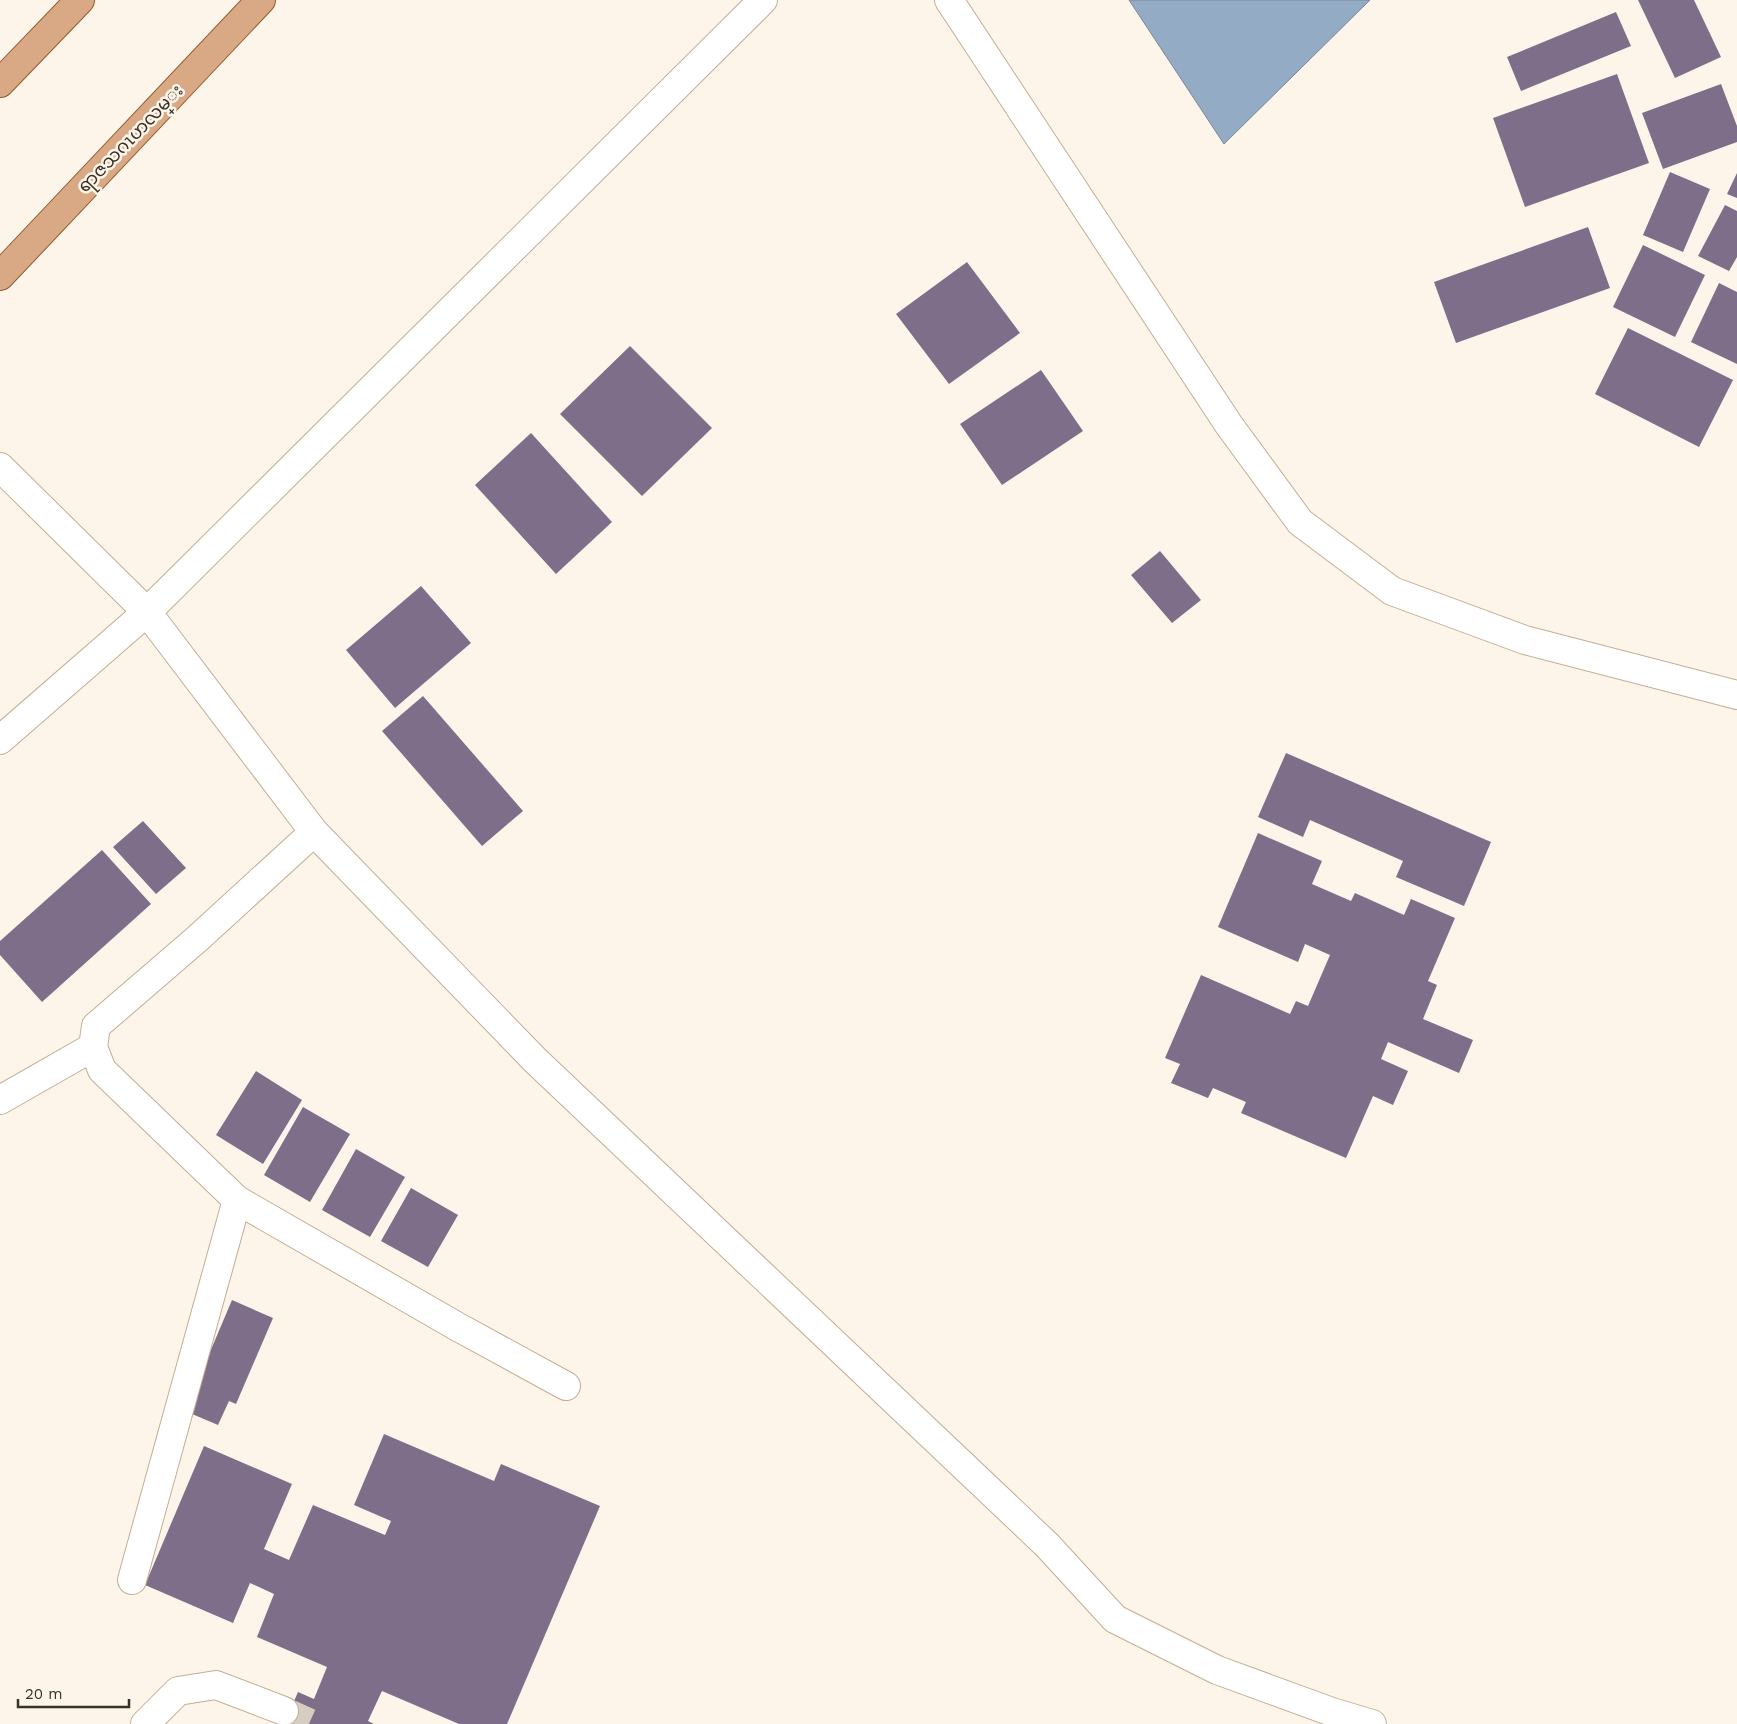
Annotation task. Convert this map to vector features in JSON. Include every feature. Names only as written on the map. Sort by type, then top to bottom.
[{"type":"main road","points":[[0,83],[80,0]]},
{"type":"main road","name":"ရာဇသဂၤဟလမ္း","points":[[0,276],[261,0]]},
{"type":"street","points":[[0,740],[148,612],[763,0]]},
{"type":"street","points":[[949,0],[1229,425],[1300,522],[1392,591],[1525,640],[1737,695]]},
{"type":"street","points":[[0,467],[148,612],[314,832],[535,1060],[1047,1545],[1114,1619],[1217,1670],[1332,1712],[1372,1724]]},
{"type":"street","points":[[314,832],[197,939],[96,1026],[93,1047],[102,1070],[237,1200],[458,1327],[566,1386]]},
{"type":"street","points":[[0,1100],[93,1047]]},
{"type":"street","points":[[132,1580],[237,1200]]},
{"type":"street","points":[[145,1724],[178,1691],[216,1685],[284,1711]]},
{"type":"water","points":[[1129,0],[1370,0],[1224,144]]},
{"type":"building","points":[[1638,0],[1694,0],[1721,57],[1675,78]]},
{"type":"building","points":[[1616,12],[1631,46],[1521,91],[1507,57]]},
{"type":"building","points":[[1617,74],[1649,163],[1525,207],[1493,118]]},
{"type":"building","points":[[1721,84],[1737,126],[1737,142],[1663,169],[1642,113]]},
{"type":"building","points":[[1670,172],[1710,189],[1683,252],[1643,235]]},
{"type":"building","points":[[1737,173],[1737,198],[1727,194]]},
{"type":"building","points":[[1725,205],[1737,211],[1737,257],[1729,271],[1698,256]]},
{"type":"building","points":[[1588,227],[1610,288],[1456,343],[1434,282]]},
{"type":"building","points":[[1643,245],[1705,275],[1675,337],[1613,307]]},
{"type":"building","points":[[967,262],[1020,333],[949,384],[896,314]]},
{"type":"building","points":[[1719,283],[1737,292],[1737,364],[1691,342]]},
{"type":"building","points":[[1628,328],[1733,380],[1699,447],[1595,394]]},
{"type":"building","points":[[630,346],[712,428],[642,496],[560,414]]},
{"type":"building","points":[[1041,370],[1083,431],[1002,485],[960,424]]},
{"type":"building","points":[[531,433],[612,522],[556,574],[475,485]]},
{"type":"building","points":[[1160,551],[1201,600],[1172,623],[1131,575]]},
{"type":"building","points":[[421,586],[471,643],[395,708],[346,650]]},
{"type":"building","points":[[423,696],[523,811],[482,846],[382,731]]},
{"type":"building","points":[[1286,753],[1491,842],[1464,906],[1396,877],[1403,861],[1310,820],[1303,837],[1258,817]]},
{"type":"building","points":[[143,821],[186,868],[156,894],[113,847]]},
{"type":"building","points":[[1258,833],[1322,861],[1312,884],[1351,901],[1355,893],[1404,915],[1411,899],[1455,918],[1428,981],[1437,985],[1423,1019],[1473,1040],[1459,1073],[1388,1042],[1381,1059],[1408,1071],[1393,1105],[1373,1096],[1346,1158],[1241,1113],[1246,1102],[1213,1088],[1208,1098],[1171,1083],[1180,1064],[1165,1058],[1201,975],[1290,1014],[1296,1001],[1308,1006],[1330,955],[1305,944],[1298,962],[1218,927]]},
{"type":"building","points":[[102,850],[151,904],[42,1002],[0,955],[0,941]]},
{"type":"building","points":[[256,1071],[302,1100],[263,1164],[216,1135]]},
{"type":"building","points":[[303,1107],[350,1134],[310,1202],[264,1175]]},
{"type":"building","points":[[356,1149],[405,1177],[370,1237],[322,1210]]},
{"type":"building","points":[[411,1188],[458,1215],[428,1267],[381,1241]]},
{"type":"building","points":[[232,1300],[273,1318],[236,1404],[229,1401],[218,1425],[185,1411]]},
{"type":"building","points":[[384,1434],[494,1481],[501,1464],[600,1506],[507,1724],[459,1724],[382,1691],[368,1721],[374,1724],[284,1724],[298,1692],[314,1699],[327,1667],[257,1637],[274,1594],[250,1583],[233,1623],[145,1585],[204,1446],[292,1484],[264,1549],[289,1560],[313,1505],[385,1535],[391,1521],[354,1505]]},
{"type":"tunnel","points":[[284,1711],[313,1724]]}]
